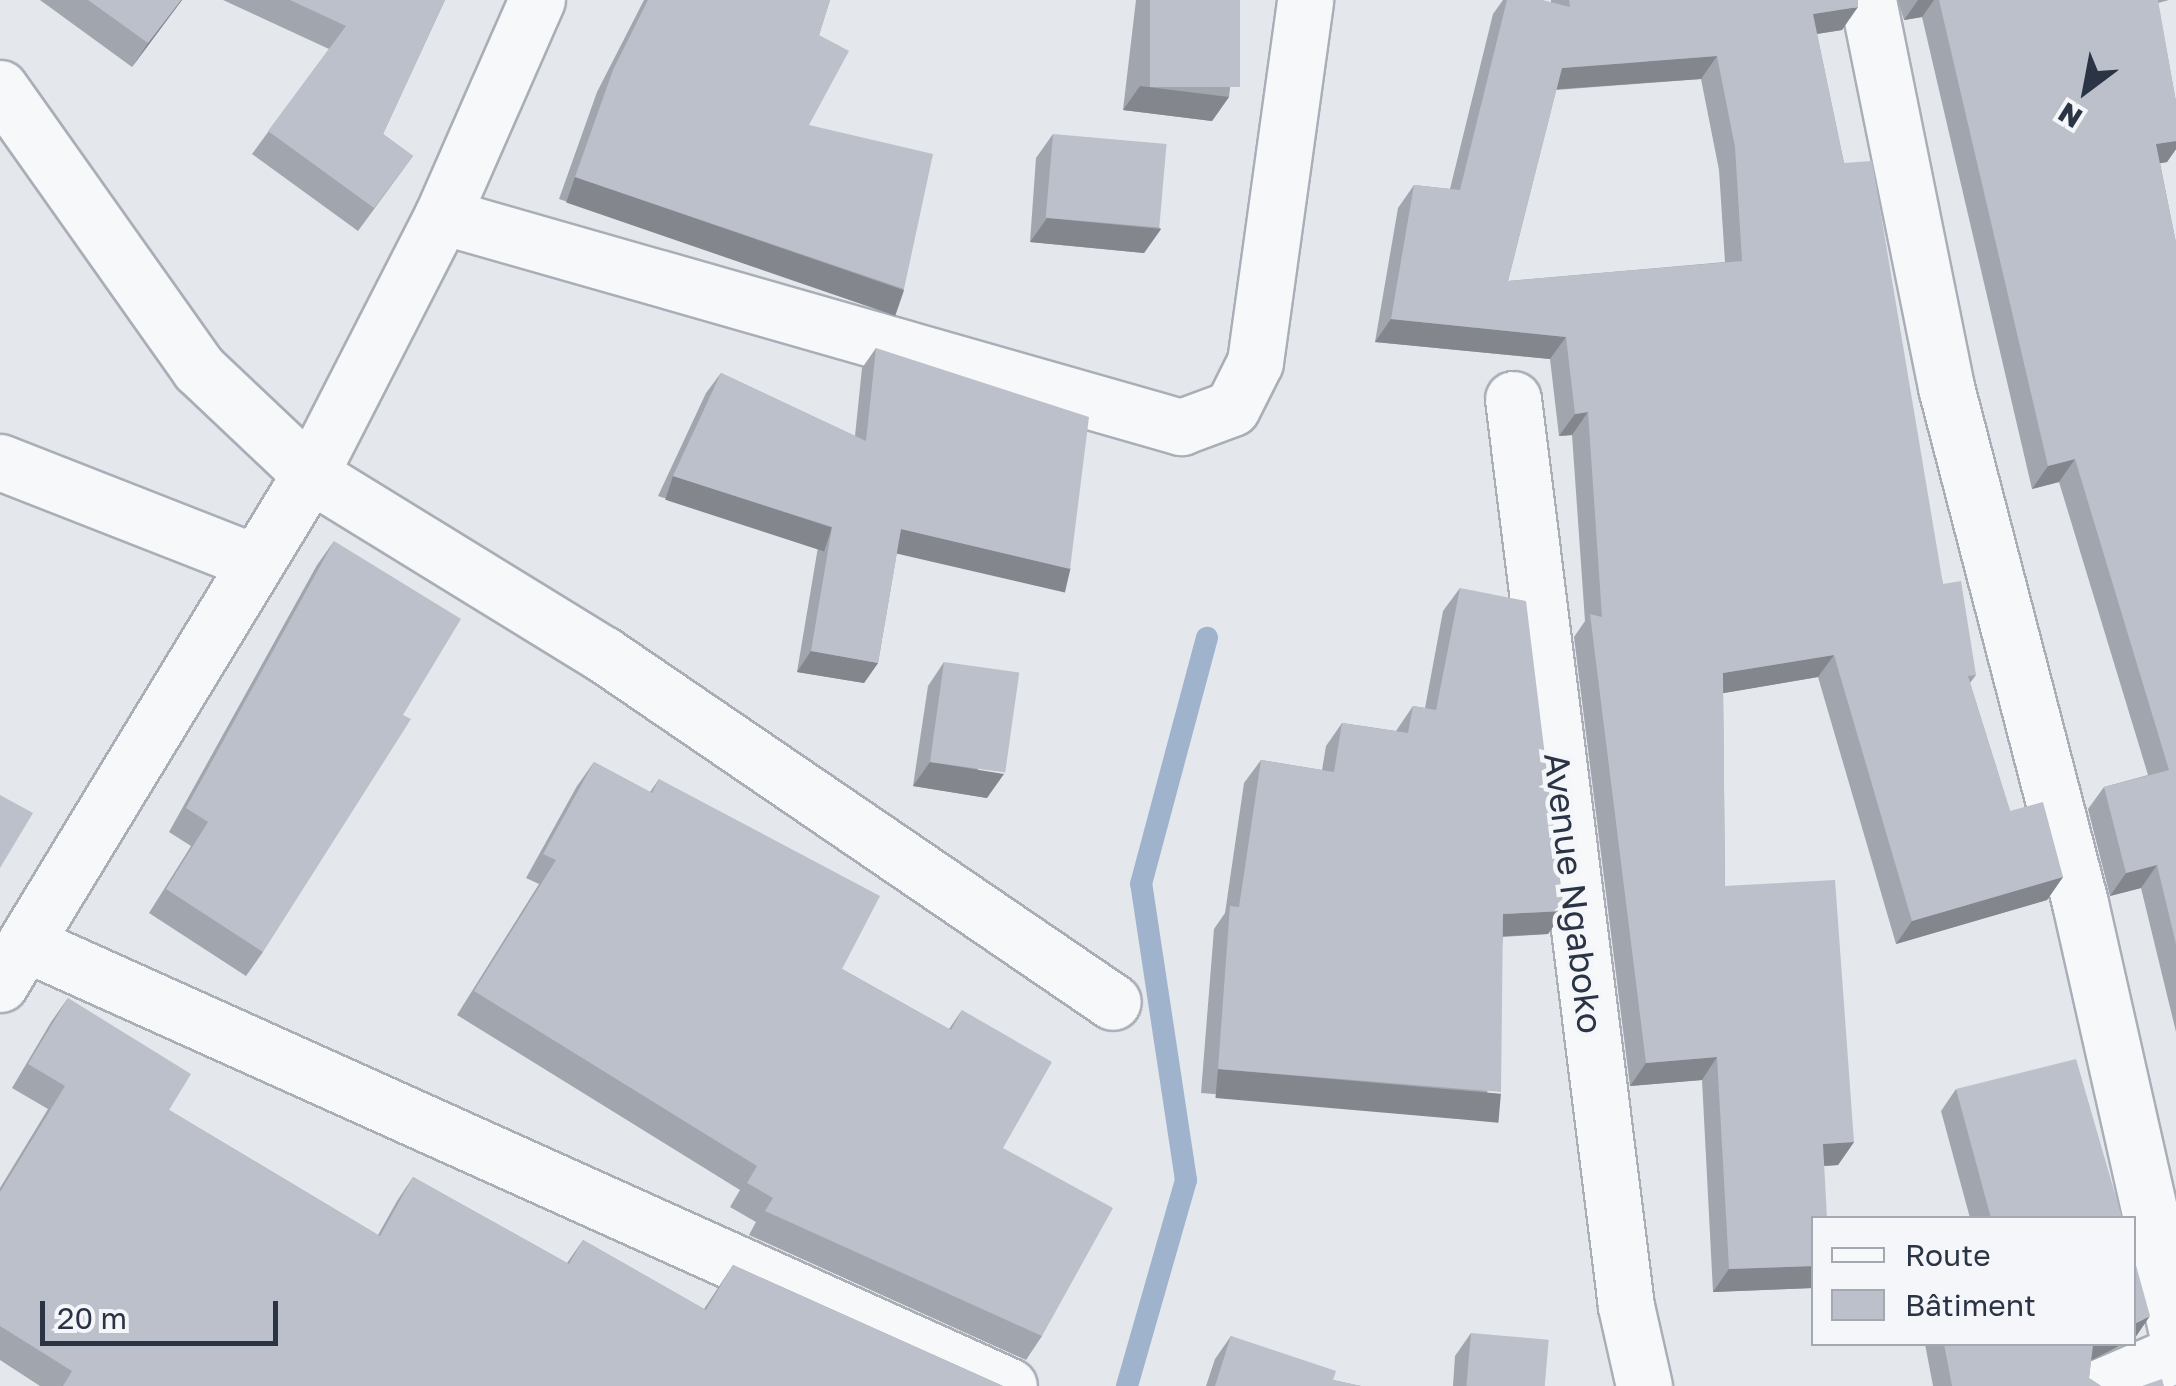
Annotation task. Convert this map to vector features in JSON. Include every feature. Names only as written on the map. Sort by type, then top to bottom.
[{"type":"street","points":[[537,0],[442,216],[310,474],[13,963],[1010,1386]]},
{"type":"street","points":[[442,216],[1180,427],[1232,408],[1255,362],[1305,0]]},
{"type":"street","points":[[1868,0],[1946,387],[2080,903],[2176,1329]]},
{"type":"street","points":[[0,88],[199,369],[310,474],[604,654],[1112,1002]]},
{"type":"street","name":"Avenue Ngaboko","points":[[1513,398],[1626,1306],[1644,1386]]},
{"type":"street","points":[[0,462],[256,562]]},
{"type":"street","points":[[2102,1386],[2176,1354]]},
{"type":"building","points":[[88,0],[181,0],[148,43]]},
{"type":"building","points":[[290,0],[445,0],[383,134],[413,156],[374,208],[268,131],[346,26]]},
{"type":"building","points":[[648,0],[830,0],[819,35],[849,51],[809,125],[933,154],[904,289],[575,177],[613,70]]},
{"type":"building","points":[[1150,0],[1240,0],[1240,87],[1150,87]]},
{"type":"building","points":[[1507,0],[1542,0],[1570,7],[1569,0],[1858,0],[1858,7],[1813,14],[1844,163],[1872,161],[1943,584],[1961,581],[1976,675],[1968,676],[2010,811],[2043,802],[2063,877],[1912,921],[1834,655],[1723,673],[1725,886],[1835,880],[1854,1142],[1823,1144],[1827,1216],[1811,1216],[1811,1266],[1729,1269],[1717,1057],[1646,1063],[1590,614],[1602,617],[1588,412],[1575,414],[1566,337],[1391,319],[1414,185],[1460,190]],"holes":[[[1717,56],[1735,147],[1742,261],[1508,281],[1562,68]]]},
{"type":"building","points":[[1939,0],[2158,0],[2176,102],[2176,141],[2156,144],[2176,243],[2176,944],[2157,865],[2126,873],[2104,787],[2169,770],[2075,459],[2048,466]]},
{"type":"building","points":[[1053,134],[1167,144],[1159,228],[1046,218]]},
{"type":"building","points":[[876,348],[1089,417],[1070,569],[901,529],[878,663],[811,651],[832,527],[673,476],[721,373],[866,441]]},
{"type":"building","points":[[334,541],[461,619],[403,715],[411,719],[263,952],[166,889],[208,822],[186,808]]},
{"type":"building","points":[[1460,588],[1526,601],[1564,911],[1503,914],[1501,1092],[1218,1069],[1230,906],[1239,907],[1261,760],[1334,772],[1342,723],[1408,733],[1413,706],[1436,710]]},
{"type":"building","points":[[944,662],[1019,673],[1005,773],[930,762]]},
{"type":"building","points":[[594,762],[652,793],[659,779],[880,896],[842,969],[951,1030],[962,1010],[1052,1062],[1003,1148],[1113,1208],[1042,1336],[765,1211],[773,1198],[747,1183],[757,1166],[474,991],[556,860],[543,854]]},
{"type":"building","points":[[0,795],[33,813],[0,868]]},
{"type":"building","points":[[68,998],[191,1074],[169,1110],[380,1236],[413,1177],[569,1264],[583,1240],[706,1310],[733,1265],[1003,1386],[63,1386],[72,1371],[0,1326],[0,1192],[65,1086],[28,1064]]},
{"type":"building","points":[[2076,1059],[2121,1216],[1990,1216],[1956,1089]]},
{"type":"building","points":[[2136,1265],[2150,1316],[2136,1323]]},
{"type":"building","points":[[1471,1333],[1549,1340],[1545,1386],[1466,1386]]},
{"type":"building","points":[[1231,1336],[1336,1371],[1333,1380],[1361,1386],[1215,1386]]},
{"type":"building","points":[[1944,1346],[2093,1346],[2089,1378],[2101,1386],[1952,1386]]},
{"type":"building","points":[[2162,1379],[2164,1386],[2142,1386]]},
{"type":"waterway","points":[[1127,1386],[1186,1180],[1141,884],[1207,638]]}]
